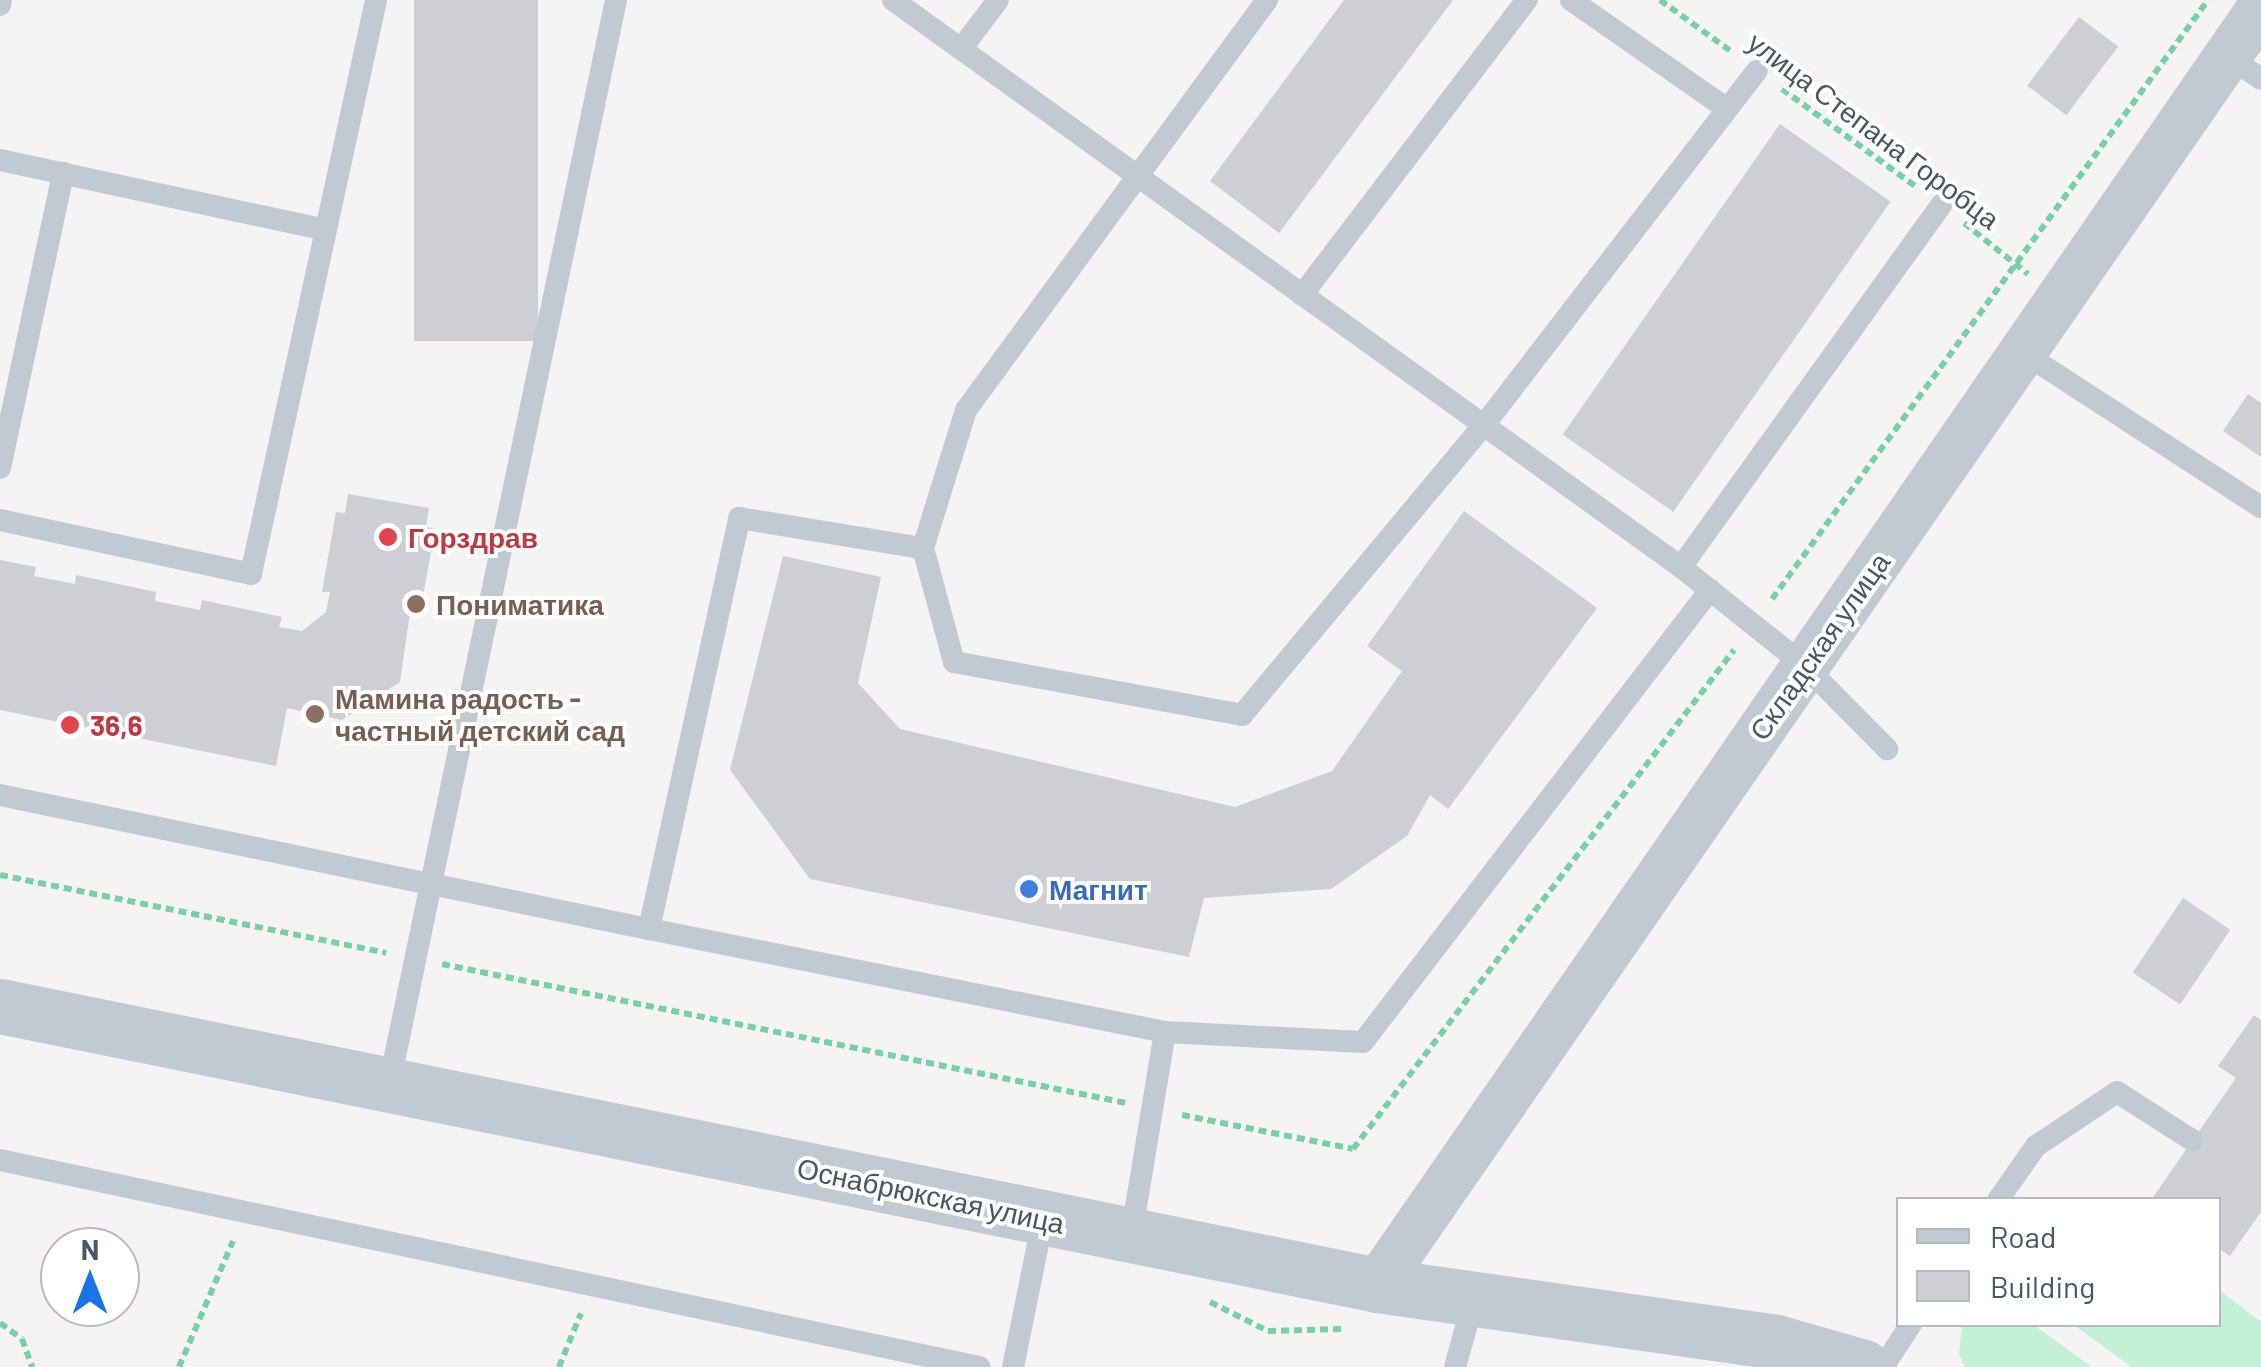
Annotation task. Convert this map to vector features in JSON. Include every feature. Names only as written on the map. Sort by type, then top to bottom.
[{"type":"street","name":"Складская улица","points":[[1377,1285],[2060,298],[2244,67],[2261,8]]},
{"type":"street","name":"Оснабрюкская улица","points":[[0,1006],[1377,1285],[1473,1302],[1776,1342],[1864,1367]]},
{"type":"lane","points":[[0,520],[251,574],[376,0]]},
{"type":"lane","points":[[390,1085],[616,0]]},
{"type":"lane","points":[[893,0],[1681,567],[1805,666],[1886,749]]},
{"type":"lane","points":[[961,49],[998,0]]},
{"type":"lane","points":[[1268,0],[966,410],[923,548],[954,662],[1242,715],[1484,425],[1757,70]]},
{"type":"lane","points":[[1302,295],[1527,0]]},
{"type":"lane","points":[[1571,0],[1727,109]]},
{"type":"lane","points":[[0,160],[326,230]]},
{"type":"lane","points":[[0,468],[64,173]]},
{"type":"lane","points":[[1681,567],[1941,205]]},
{"type":"lane","points":[[2022,352],[2261,508]]},
{"type":"lane","points":[[649,929],[739,518],[923,548]]},
{"type":"lane","points":[[0,794],[1164,1032],[1363,1042],[1710,590]]},
{"type":"lane","points":[[1131,1237],[1164,1032]]},
{"type":"lane","points":[[2000,1197],[2036,1146],[2118,1092],[2192,1140]]},
{"type":"lane","points":[[0,1160],[979,1367]]},
{"type":"lane","points":[[1013,1367],[1043,1218]]},
{"type":"lane","points":[[1455,1367],[1473,1302]]},
{"type":"lane","points":[[1882,1367],[1910,1327]]},
{"type":"path","name":"улица Степана Горобца","points":[[1660,0],[1941,205],[2060,298]]},
{"type":"path","points":[[0,874],[1353,1149],[1753,624],[2208,0]]},
{"type":"path","points":[[179,1367],[246,1212]]},
{"type":"path","points":[[558,1367],[590,1285]]},
{"type":"path","points":[[0,1323],[22,1339],[32,1367]]},
{"type":"green space","points":[[2221,1292],[2261,1322],[2261,1367],[2132,1367],[2077,1327],[2221,1327]]},
{"type":"green space","points":[[1962,1327],[2037,1327],[2092,1367],[1965,1367],[1959,1354]]},
{"type":"building","points":[[414,0],[538,0],[538,341],[414,341]]},
{"type":"building","points":[[1344,0],[1453,0],[1279,233],[1210,181]]},
{"type":"building","points":[[2079,17],[2118,46],[2066,115],[2027,86]]},
{"type":"building","points":[[1780,124],[1891,201],[1673,512],[1563,434]]},
{"type":"building","points":[[2248,394],[2261,403],[2261,457],[2223,431]]},
{"type":"building","points":[[348,494],[429,508],[426,527],[435,529],[421,608],[411,606],[400,682],[342,720],[287,708],[276,766],[0,710],[0,560],[36,567],[34,576],[75,584],[76,575],[156,592],[155,601],[200,610],[202,600],[282,617],[279,627],[302,631],[326,612],[330,592],[322,592],[336,512],[345,513]]},
{"type":"building","points":[[1464,511],[1597,608],[1448,809],[1430,795],[1407,836],[1331,889],[1204,898],[1189,957],[810,879],[730,770],[783,556],[881,577],[858,683],[900,729],[1235,807],[1332,771],[1402,671],[1367,646]]},
{"type":"building","points":[[2183,898],[2230,930],[2180,1004],[2133,973]]},
{"type":"building","points":[[2254,1015],[2261,1020],[2261,1212],[2230,1256],[2221,1250],[2221,1197],[2153,1197],[2236,1078],[2218,1066]]},
{"type":"place","name":"Горздрав","points":[[388,537]]},
{"type":"place","name":"Пониматика","points":[[416,604]]},
{"type":"place","name":"Мамина радость - частный детский сад","points":[[315,714]]},
{"type":"place","name":"36,6","points":[[70,725]]},
{"type":"place","name":"Магнит","points":[[1029,889]]}]
